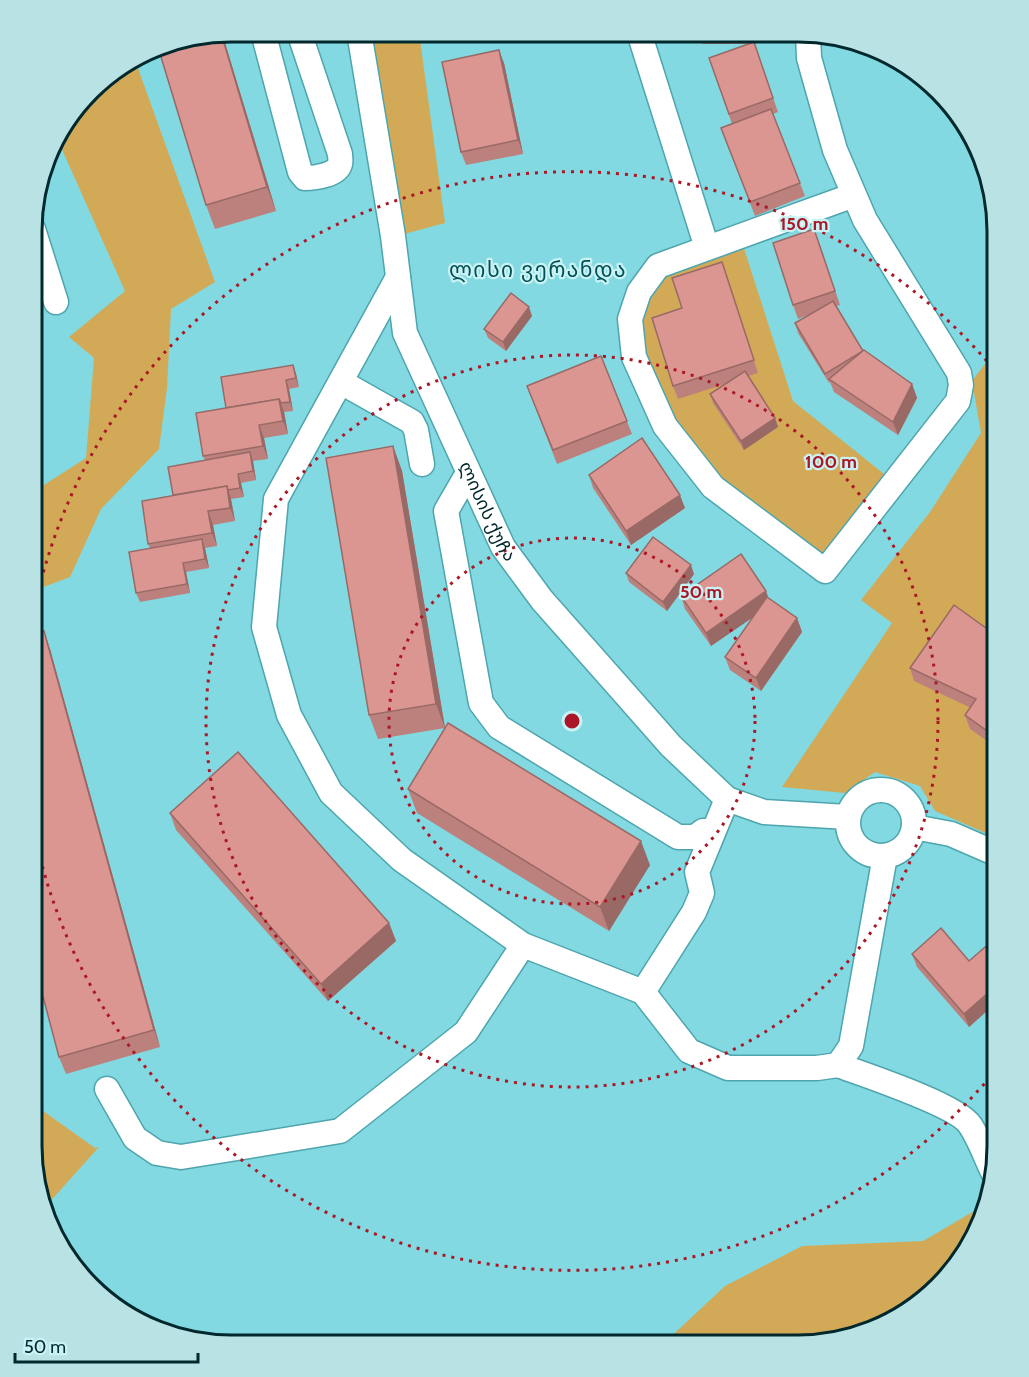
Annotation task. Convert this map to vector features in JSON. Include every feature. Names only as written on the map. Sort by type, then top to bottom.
[{"type":"street","points":[[266,42],[300,172],[305,178],[313,178],[335,171],[340,165],[340,154],[302,42]]},
{"type":"street","name":"ლისის ქუჩა","points":[[361,42],[393,236],[405,333],[503,547],[542,600],[671,746],[727,799],[764,812],[848,817]]},
{"type":"street","points":[[642,42],[707,248]]},
{"type":"street","points":[[808,43],[809,58],[835,150],[865,220],[959,373],[961,385],[957,401],[825,571],[713,487],[665,426],[634,357],[630,319],[639,292],[658,266],[854,195]]},
{"type":"street","points":[[42,257],[56,302]]},
{"type":"street","points":[[398,277],[276,499],[264,627],[289,715],[331,794],[402,860],[523,945],[643,992],[688,1051],[728,1068],[817,1068],[838,1065],[950,1110],[970,1124],[987,1159]]},
{"type":"street","points":[[341,382],[412,422],[416,430],[422,464]]},
{"type":"street","points":[[468,473],[446,511],[481,703],[499,727],[678,837],[695,837],[703,831]]},
{"type":"street","points":[[873,791],[891,791],[907,801],[915,818],[914,827],[913,835],[899,852],[885,856],[873,855],[861,850],[853,841],[848,830],[848,817],[856,800],[864,795],[873,791]]},
{"type":"street","points":[[643,992],[694,912],[702,893],[697,872],[727,799]]},
{"type":"street","points":[[914,827],[951,834],[987,850]]},
{"type":"street","points":[[838,1065],[851,1047],[885,856]]},
{"type":"street","points":[[107,1089],[135,1138],[157,1153],[182,1157],[340,1131],[466,1032],[523,945]]},
{"type":"shaded area","points":[[373,42],[420,42],[445,223],[404,234]]},
{"type":"shaded area","points":[[137,66],[215,282],[171,309],[167,388],[159,449],[101,509],[70,577],[42,588],[42,486],[86,458],[94,358],[69,337],[125,291],[61,148],[67,136],[89,106],[106,89]]},
{"type":"shaded area","points":[[740,236],[793,401],[894,482],[825,571],[713,487],[634,357],[639,292],[658,266]]},
{"type":"shaded area","points":[[987,361],[987,834],[935,811],[920,786],[875,772],[845,793],[782,787],[892,623],[861,600],[930,512],[981,433],[972,381]]},
{"type":"shaded area","points":[[42,1110],[95,1148],[99,1147],[50,1201],[44,1171]]},
{"type":"shaded area","points":[[976,1210],[968,1230],[940,1271],[923,1288],[882,1316],[859,1325],[810,1335],[673,1335],[725,1286],[802,1246],[923,1241]]},
{"type":"shaded area","points":[[63,1234],[85,1264],[85,1266]]},
{"type":"building","points":[[754,42],[773,98],[729,114],[709,58]]},
{"type":"building","points":[[224,43],[267,187],[206,205],[161,55],[182,48]]},
{"type":"building","points":[[499,50],[518,140],[461,152],[442,62]]},
{"type":"building","points":[[771,109],[800,183],[750,202],[721,128]]},
{"type":"building","points":[[814,229],[835,291],[793,305],[773,243]]},
{"type":"building","points":[[722,262],[754,360],[673,386],[652,318],[682,308],[672,278]]},
{"type":"building","points":[[511,293],[529,307],[503,342],[484,329]]},
{"type":"building","points":[[833,301],[863,351],[825,374],[795,323]]},
{"type":"building","points":[[864,350],[912,384],[893,422],[829,379]]},
{"type":"building","points":[[601,356],[627,421],[553,450],[527,386]]},
{"type":"building","points":[[293,365],[296,378],[286,380],[290,402],[281,403],[279,399],[226,408],[221,377]]},
{"type":"building","points":[[745,371],[775,418],[741,441],[710,394]]},
{"type":"building","points":[[279,399],[283,421],[259,425],[263,446],[203,456],[196,413]]},
{"type":"building","points":[[642,438],[680,495],[626,531],[589,475]]},
{"type":"building","points":[[393,446],[436,704],[369,715],[326,458]]},
{"type":"building","points":[[250,452],[253,471],[238,474],[240,488],[228,490],[227,486],[173,495],[168,467]]},
{"type":"building","points":[[227,486],[230,508],[208,511],[212,533],[148,544],[142,501]]},
{"type":"building","points":[[653,537],[691,565],[663,602],[626,573]]},
{"type":"building","points":[[202,539],[205,559],[183,563],[187,584],[136,593],[129,552]]},
{"type":"building","points":[[741,554],[766,591],[706,633],[681,596]]},
{"type":"building","points":[[767,597],[797,618],[756,678],[725,657]]},
{"type":"building","points":[[954,605],[987,629],[987,731],[965,715],[976,699],[910,668]]},
{"type":"building","points":[[44,631],[154,1030],[59,1057],[42,993],[42,632]]},
{"type":"building","points":[[448,723],[641,841],[600,907],[408,789]]},
{"type":"building","points":[[238,752],[389,923],[321,984],[170,813]]},
{"type":"building","points":[[941,928],[969,961],[987,945],[987,994],[964,1014],[912,954]]},
{"type":"district","name":"ლისი ვერანდა","points":[[538,269]]}]
